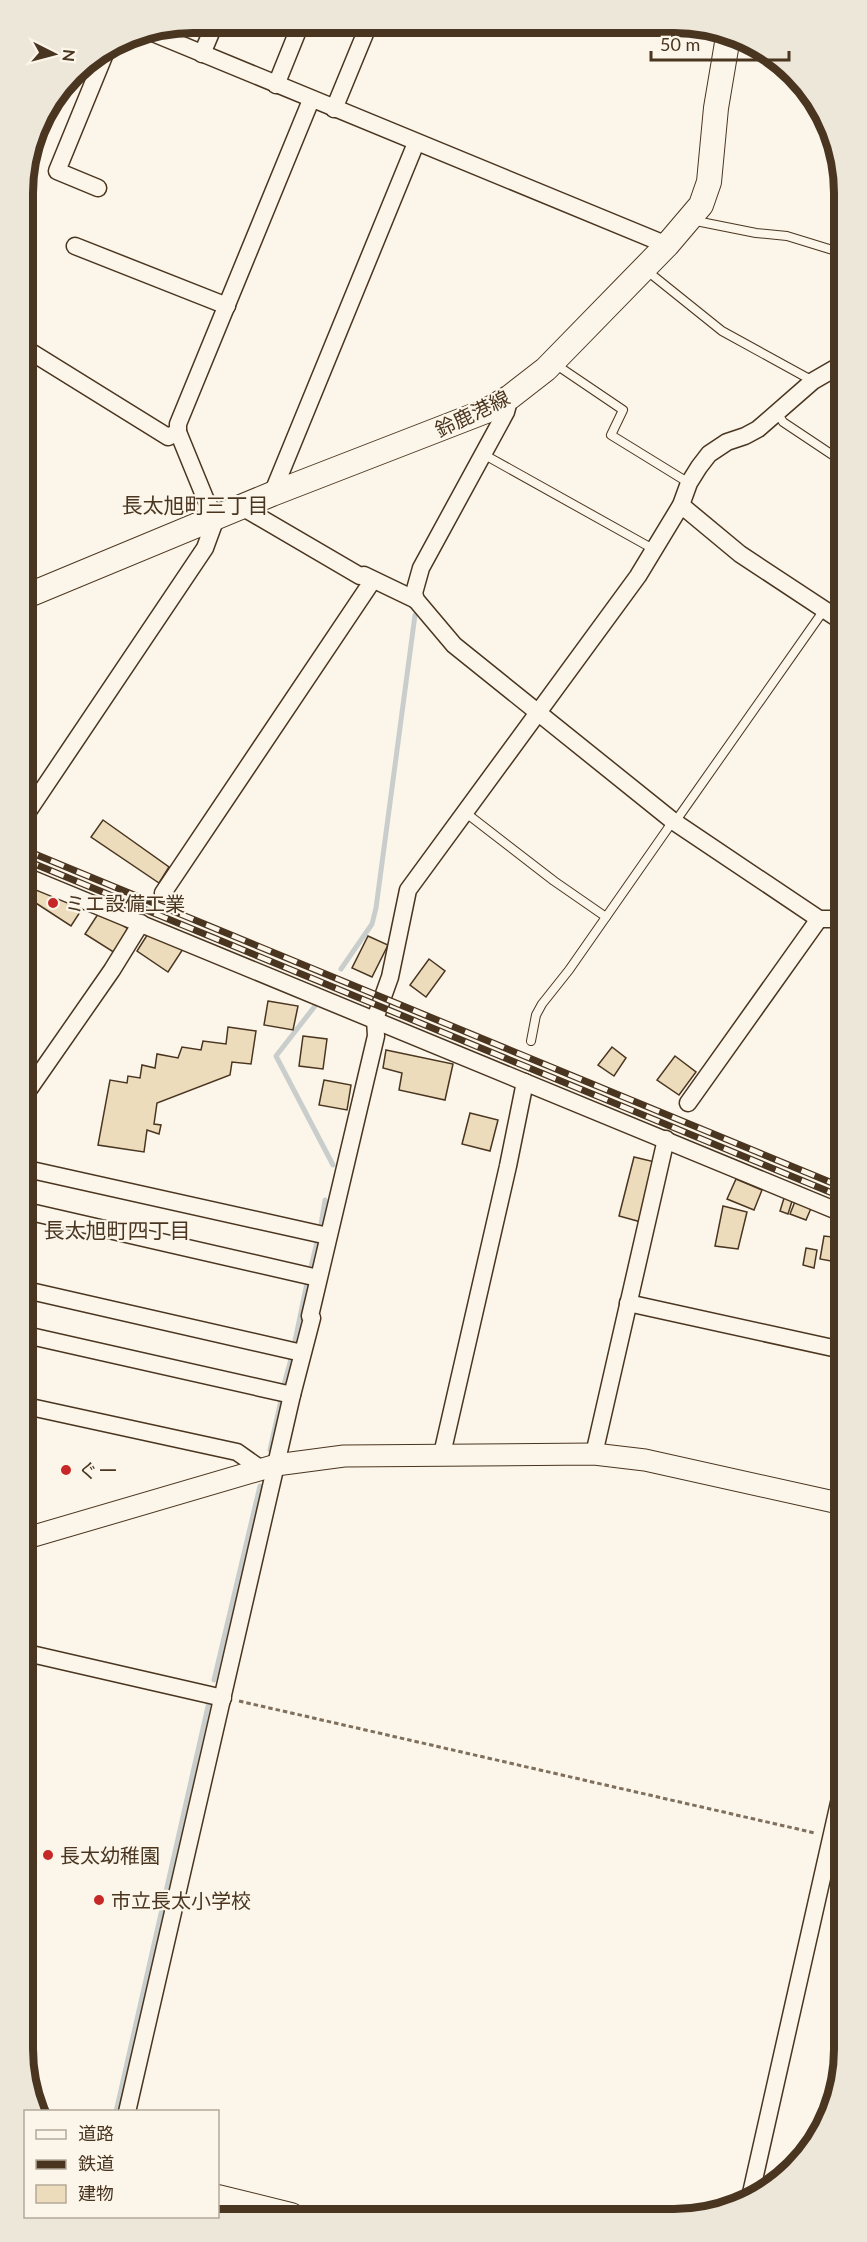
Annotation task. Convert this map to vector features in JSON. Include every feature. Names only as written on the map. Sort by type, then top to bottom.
[{"type":"main road","name":"鈴鹿港線","points":[[33,593],[272,494],[486,411],[510,397],[553,363],[691,220],[701,205],[709,182],[716,108],[727,43]]},
{"type":"main road","points":[[219,2199],[261,2209]]},
{"type":"street","points":[[202,54],[211,33]]},
{"type":"street","points":[[276,85],[297,33]]},
{"type":"street","points":[[334,109],[365,33]]},
{"type":"street","points":[[161,36],[667,245]]},
{"type":"street","points":[[98,188],[57,171],[102,62]]},
{"type":"street","points":[[33,804],[204,548],[216,518],[205,498],[178,432],[178,424],[311,99]]},
{"type":"street","points":[[272,494],[416,143]]},
{"type":"street","points":[[75,246],[227,306]]},
{"type":"street","points":[[33,353],[168,437],[178,432]]},
{"type":"street","points":[[127,2110],[223,1698],[268,1467],[292,1395],[312,1318],[310,1316],[318,1278],[376,1036],[375,1019],[390,977],[408,890],[607,621],[655,550],[681,505],[689,483],[709,454],[727,442],[758,429],[813,381],[834,369]]},
{"type":"street","points":[[510,397],[506,412],[421,568],[414,593],[416,600],[454,645],[674,822],[819,919],[834,919]]},
{"type":"street","points":[[681,505],[740,554],[834,613]]},
{"type":"street","points":[[242,507],[360,576],[364,575],[416,600]]},
{"type":"street","points":[[163,893],[373,580]]},
{"type":"street","points":[[33,879],[666,1139],[834,1211]]},
{"type":"street","points":[[688,1103],[819,919]]},
{"type":"street","points":[[33,1085],[112,970],[141,923]]},
{"type":"street","points":[[442,1454],[525,1082]]},
{"type":"street","points":[[594,1454],[666,1139]]},
{"type":"street","points":[[33,1170],[328,1236]]},
{"type":"street","points":[[33,1213],[318,1278]]},
{"type":"street","points":[[33,1292],[302,1353]]},
{"type":"street","points":[[628,1304],[834,1348]]},
{"type":"street","points":[[33,1337],[292,1395]]},
{"type":"street","points":[[33,1408],[237,1452],[268,1467]]},
{"type":"street","points":[[33,1536],[268,1467],[344,1456],[594,1454],[645,1460],[834,1502]]},
{"type":"street","points":[[33,1654],[223,1698]]},
{"type":"street","points":[[752,2189],[834,1823]]},
{"type":"lane","points":[[691,220],[756,233],[787,236],[834,250]]},
{"type":"lane","points":[[644,268],[722,331],[813,381]]},
{"type":"lane","points":[[553,363],[623,410],[611,435],[689,483]]},
{"type":"lane","points":[[777,412],[783,422],[834,456]]},
{"type":"lane","points":[[483,454],[655,550]]},
{"type":"lane","points":[[531,1041],[536,1015],[542,1005],[674,822],[834,613]]},
{"type":"lane","points":[[466,813],[554,881],[606,916]]},
{"type":"path","points":[[223,1698],[831,1836]]},
{"type":"building","points":[[103,820],[169,867],[159,883],[91,837]]},
{"type":"building","name":"ミエ設備工業","points":[[33,882],[82,909],[71,926],[33,901]]},
{"type":"building","points":[[100,911],[130,930],[115,953],[85,934]]},
{"type":"building","points":[[151,929],[183,949],[168,972],[137,951]]},
{"type":"building","points":[[368,936],[388,945],[372,977],[352,968]]},
{"type":"building","points":[[429,959],[445,971],[426,997],[410,985]]},
{"type":"building","points":[[268,1001],[298,1006],[293,1030],[264,1025]]},
{"type":"building","points":[[228,1027],[256,1031],[251,1064],[232,1062],[230,1075],[157,1103],[154,1124],[161,1125],[159,1134],[147,1130],[144,1152],[98,1145],[110,1080],[127,1083],[128,1076],[140,1078],[142,1065],[155,1068],[157,1054],[178,1058],[182,1047],[201,1050],[203,1041],[226,1044]]},
{"type":"building","points":[[303,1036],[327,1039],[323,1069],[299,1066]]},
{"type":"building","points":[[612,1047],[626,1058],[614,1076],[598,1065]]},
{"type":"building","points":[[386,1050],[453,1064],[445,1100],[399,1090],[402,1073],[383,1068]]},
{"type":"building","points":[[675,1056],[696,1072],[679,1095],[657,1080]]},
{"type":"building","points":[[324,1080],[351,1085],[347,1110],[319,1105]]},
{"type":"building","points":[[470,1113],[498,1120],[490,1151],[462,1144]]},
{"type":"building","points":[[634,1157],[655,1162],[641,1222],[619,1216]]},
{"type":"building","points":[[736,1179],[762,1190],[754,1210],[727,1199]]},
{"type":"building","points":[[785,1195],[793,1198],[788,1214],[780,1211]]},
{"type":"building","points":[[796,1199],[812,1206],[806,1220],[790,1214]]},
{"type":"building","points":[[723,1206],[747,1212],[738,1249],[715,1246]]},
{"type":"building","points":[[834,1229],[834,1262],[820,1259],[824,1236],[832,1237]]},
{"type":"building","points":[[806,1248],[817,1250],[814,1268],[803,1265]]},
{"type":"waterway","points":[[341,969],[372,924],[376,908],[415,615]]},
{"type":"waterway","points":[[315,1006],[276,1056],[333,1165]]},
{"type":"waterway","points":[[321,1225],[325,1200]]},
{"type":"waterway","points":[[311,1267],[317,1242]]},
{"type":"waterway","points":[[295,1341],[307,1283]]},
{"type":"waterway","points":[[284,1385],[291,1359]]},
{"type":"waterway","points":[[270,1450],[281,1400]]},
{"type":"waterway","points":[[214,1680],[260,1486]]},
{"type":"waterway","points":[[116,2110],[209,1702]]},
{"type":"railway","points":[[33,853],[834,1184]]},
{"type":"railway","points":[[33,863],[834,1194]]},
{"type":"place","name":"ミエ設備工業","points":[[53,903]]},
{"type":"place","name":"ぐー","points":[[66,1470]]},
{"type":"place","name":"長太幼稚園","points":[[48,1855]]},
{"type":"place","name":"市立長太小学校","points":[[99,1900]]},
{"type":"district","name":"長太旭町三丁目","points":[[195,504]]},
{"type":"district","name":"長太旭町四丁目","points":[[117,1229]]}]
